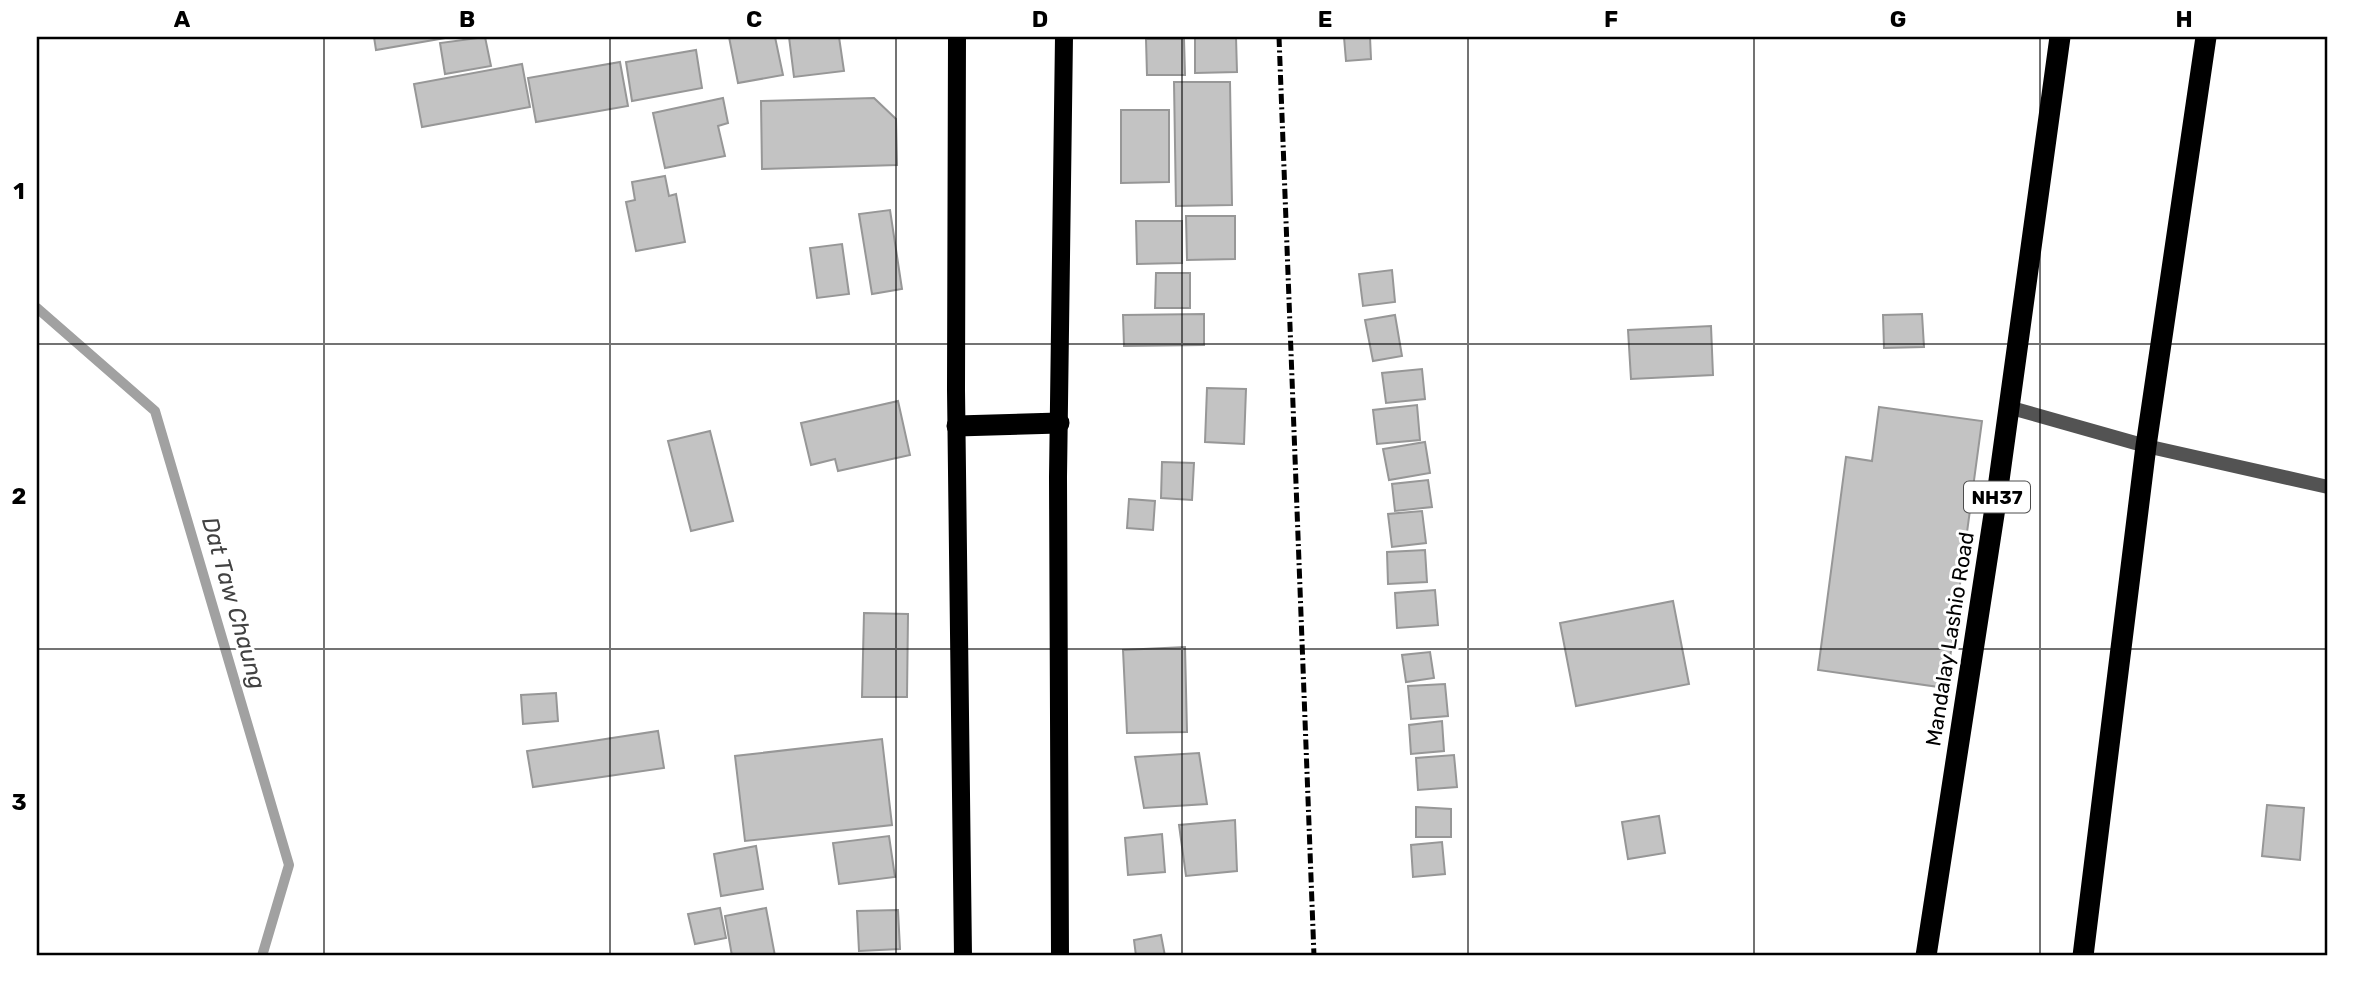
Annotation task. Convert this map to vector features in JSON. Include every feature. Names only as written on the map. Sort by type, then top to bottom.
[{"type":"highway","name":"Mandalay Lashio Road","points":[[1926,956],[1997,495],[2060,37]]},
{"type":"highway","points":[[2083,956],[2146,446],[2206,37]]},
{"type":"highway","points":[[957,426],[1059,424]]},
{"type":"main road","points":[[957,37],[957,426],[964,956]]},
{"type":"main road","points":[[1060,956],[1059,424],[1064,37]]},
{"type":"street","points":[[2008,407],[2146,446],[2328,487]]},
{"type":"building","points":[[374,37],[451,37],[376,50]]},
{"type":"building","points":[[485,37],[491,66],[445,74],[440,43]]},
{"type":"building","points":[[729,37],[775,37],[783,75],[738,83]]},
{"type":"building","points":[[789,37],[839,37],[844,71],[794,77]]},
{"type":"building","points":[[1195,37],[1236,37],[1237,72],[1195,73]]},
{"type":"building","points":[[1344,37],[1370,37],[1371,59],[1346,61]]},
{"type":"building","points":[[1146,39],[1184,39],[1185,75],[1147,75]]},
{"type":"building","points":[[696,50],[702,88],[632,101],[626,62]]},
{"type":"building","points":[[620,62],[628,106],[536,122],[528,78]]},
{"type":"building","points":[[522,64],[530,107],[422,127],[414,84]]},
{"type":"building","points":[[1174,82],[1230,82],[1232,205],[1176,206]]},
{"type":"building","points":[[723,98],[728,123],[718,126],[725,156],[665,168],[653,113]]},
{"type":"building","points":[[874,98],[896,119],[897,165],[762,169],[761,101]]},
{"type":"building","points":[[1121,110],[1169,110],[1169,182],[1121,183]]},
{"type":"building","points":[[665,176],[669,196],[676,194],[685,242],[636,251],[626,202],[635,200],[632,182]]},
{"type":"building","points":[[890,210],[902,289],[872,294],[859,214]]},
{"type":"building","points":[[1186,216],[1235,216],[1235,259],[1187,260]]},
{"type":"building","points":[[1136,221],[1182,221],[1182,263],[1137,264]]},
{"type":"building","points":[[842,244],[849,294],[817,298],[810,248]]},
{"type":"building","points":[[1392,270],[1395,302],[1363,306],[1359,274]]},
{"type":"building","points":[[1156,273],[1190,273],[1190,308],[1155,308]]},
{"type":"building","points":[[1204,314],[1204,345],[1124,346],[1123,315]]},
{"type":"building","points":[[1922,314],[1924,347],[1884,348],[1883,315]]},
{"type":"building","points":[[1395,315],[1402,356],[1373,361],[1365,320]]},
{"type":"building","points":[[1711,326],[1713,375],[1631,379],[1628,330]]},
{"type":"building","points":[[1422,369],[1425,399],[1386,403],[1382,373]]},
{"type":"building","points":[[1207,388],[1246,389],[1244,444],[1205,442]]},
{"type":"building","points":[[898,401],[910,455],[838,471],[835,459],[811,465],[801,423]]},
{"type":"building","points":[[1417,405],[1420,440],[1377,444],[1373,410]]},
{"type":"building","points":[[1879,407],[1982,421],[1946,688],[1818,670],[1846,457],[1872,461]]},
{"type":"building","points":[[710,431],[733,521],[691,531],[668,441]]},
{"type":"building","points":[[1425,442],[1430,473],[1389,480],[1383,449]]},
{"type":"building","points":[[1162,462],[1194,463],[1192,500],[1161,498]]},
{"type":"building","points":[[1428,480],[1432,507],[1395,511],[1392,484]]},
{"type":"building","points":[[1129,499],[1155,501],[1153,530],[1127,528]]},
{"type":"building","points":[[1422,511],[1426,543],[1392,547],[1388,514]]},
{"type":"building","points":[[1425,550],[1427,582],[1388,584],[1387,552]]},
{"type":"building","points":[[1435,590],[1438,625],[1397,628],[1395,593]]},
{"type":"building","points":[[1673,601],[1689,684],[1576,706],[1560,623]]},
{"type":"building","points":[[864,613],[908,614],[907,697],[862,697]]},
{"type":"building","points":[[1185,647],[1187,732],[1127,733],[1123,650]]},
{"type":"building","points":[[1430,652],[1434,678],[1406,682],[1402,655]]},
{"type":"building","points":[[1445,684],[1448,716],[1411,719],[1408,686]]},
{"type":"building","points":[[556,693],[558,721],[523,724],[521,695]]},
{"type":"building","points":[[1442,721],[1444,751],[1411,754],[1409,725]]},
{"type":"building","points":[[658,731],[664,768],[533,787],[527,751]]},
{"type":"building","points":[[882,739],[892,825],[745,841],[735,756]]},
{"type":"building","points":[[1199,753],[1207,804],[1144,808],[1135,757]]},
{"type":"building","points":[[1454,755],[1457,787],[1418,790],[1416,758]]},
{"type":"building","points":[[2267,805],[2304,808],[2300,860],[2262,856]]},
{"type":"building","points":[[1416,807],[1451,809],[1451,837],[1416,837]]},
{"type":"building","points":[[1659,816],[1665,853],[1628,859],[1622,822]]},
{"type":"building","points":[[1235,820],[1237,871],[1186,876],[1179,825]]},
{"type":"building","points":[[1162,834],[1165,872],[1128,875],[1125,838]]},
{"type":"building","points":[[889,836],[895,877],[839,884],[833,843]]},
{"type":"building","points":[[1442,842],[1445,874],[1413,877],[1411,845]]},
{"type":"building","points":[[756,846],[763,889],[721,896],[714,854]]},
{"type":"building","points":[[720,908],[726,938],[695,944],[688,914]]},
{"type":"building","points":[[766,908],[775,956],[732,956],[725,916]]},
{"type":"building","points":[[898,910],[900,949],[859,951],[857,911]]},
{"type":"building","points":[[1161,935],[1165,956],[1136,956],[1134,940]]},
{"type":"waterway","name":"Dat Taw Chaung","points":[[37,308],[155,411],[289,865],[262,956]]},
{"type":"railway","points":[[1279,37],[1314,956]]}]
